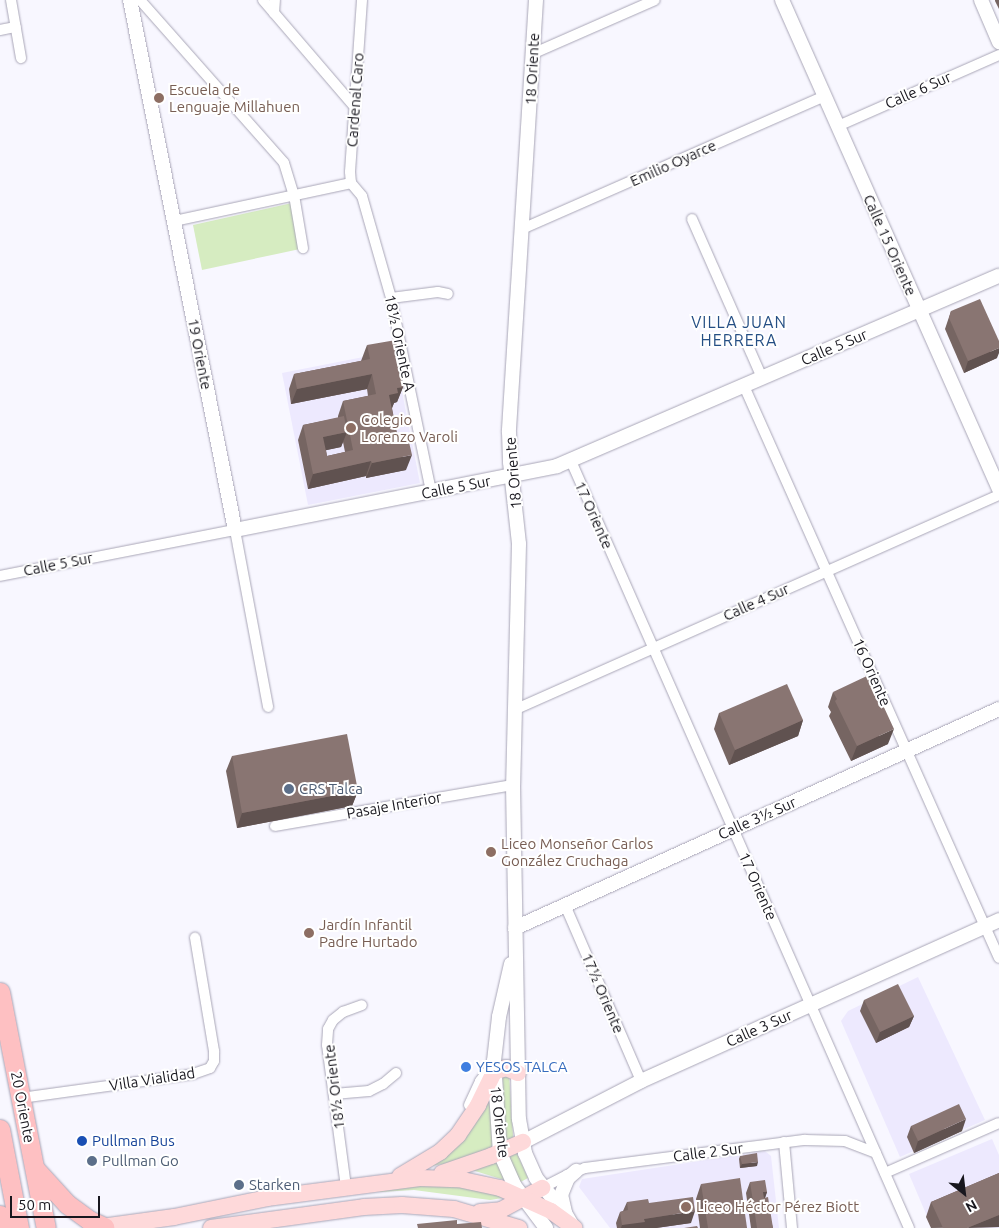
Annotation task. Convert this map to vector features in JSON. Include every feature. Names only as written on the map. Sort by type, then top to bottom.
[{"type":"highway","name":"20 Oriente","points":[[1,992],[46,1228]]},
{"type":"highway","points":[[0,1129],[19,1228]]},
{"type":"highway","points":[[35,1168],[67,1204],[99,1227]]},
{"type":"highway","points":[[0,1215],[2,1228]]},
{"type":"main road","points":[[394,1180],[440,1152],[458,1135],[473,1115],[494,1067],[506,1068],[518,1073]]},
{"type":"main road","points":[[420,1178],[455,1170],[500,1153],[522,1142]]},
{"type":"main road","points":[[99,1227],[174,1217],[346,1184],[420,1178],[458,1178],[500,1188],[571,1222]]},
{"type":"main road","points":[[470,1213],[501,1210],[523,1200],[542,1188]]},
{"type":"main road","points":[[211,1228],[383,1205],[421,1205],[470,1213],[519,1228]]},
{"type":"street","points":[[11,0],[21,58]]},
{"type":"street","name":"19 Oriente","points":[[130,0],[235,530],[268,707]]},
{"type":"street","points":[[140,0],[284,163],[294,195],[303,248]]},
{"type":"street","points":[[262,0],[354,105]]},
{"type":"street","points":[[274,13],[275,0]]},
{"type":"street","name":"Cardenal Caro","points":[[351,182],[354,105],[362,0]]},
{"type":"street","name":"18 Oriente","points":[[536,0],[509,432],[519,544],[513,785],[518,1119],[522,1142],[529,1163],[542,1188],[571,1222]]},
{"type":"street","points":[[532,54],[654,0]]},
{"type":"street","name":"Calle 15 Oriente","points":[[782,0],[999,489]]},
{"type":"street","points":[[980,0],[999,42]]},
{"type":"street","points":[[0,30],[16,27]]},
{"type":"street","name":"Calle 6 Sur","points":[[838,126],[999,55]]},
{"type":"street","name":"Emilio Oyarce","points":[[522,230],[825,96]]},
{"type":"street","points":[[174,221],[351,182]]},
{"type":"street","name":"18½ Oriente A","points":[[351,182],[362,196],[391,298],[431,492]]},
{"type":"street","points":[[692,219],[762,378]]},
{"type":"street","name":"Calle 5 Sur","points":[[0,576],[512,476],[570,461],[999,276]]},
{"type":"street","points":[[391,298],[438,292],[448,294]]},
{"type":"street","name":"16 Oriente","points":[[744,386],[999,958]]},
{"type":"street","name":"17 Oriente","points":[[570,461],[909,1228]]},
{"type":"street","name":"Calle 4 Sur","points":[[514,710],[999,495]]},
{"type":"street","name":"Calle 3½ Sur","points":[[515,928],[999,709]]},
{"type":"street","name":"Pasaje Interior","points":[[275,826],[513,785]]},
{"type":"street","name":"17½ Oriente","points":[[565,905],[642,1081]]},
{"type":"street","name":"Calle 3 Sur","points":[[522,1142],[642,1081],[999,920]]},
{"type":"street","name":"Villa Vialidad","points":[[21,1098],[193,1074],[210,1068],[214,1061],[214,1051],[195,938]]},
{"type":"street","name":"18 Oriente","points":[[516,946],[499,1017],[494,1067],[500,1153],[507,1171],[523,1200],[546,1228]]},
{"type":"street","name":"18½ Oriente","points":[[346,1184],[327,1045],[328,1030],[333,1020],[343,1012],[362,1005]]},
{"type":"street","points":[[346,1184],[385,1176],[420,1161],[438,1148],[463,1117],[480,1081],[494,1067]]},
{"type":"street","points":[[334,1094],[369,1091],[383,1084],[396,1073]]},
{"type":"street","points":[[885,1173],[999,1123]]},
{"type":"street","name":"Calle 2 Sur","points":[[542,1188],[576,1170],[784,1142],[832,1139],[857,1145],[876,1154]]},
{"type":"street","points":[[784,1142],[792,1228]]},
{"type":"street","points":[[571,1222],[562,1206],[561,1195],[568,1178],[576,1170]]},
{"type":"shaded area","name":"Colegio Lorenzo Varoli","points":[[394,351],[420,483],[308,505],[282,373]]},
{"type":"shaded area","points":[[918,977],[985,1120],[900,1157],[841,1021],[848,1011]]},
{"type":"shaded area","points":[[992,1139],[999,1155],[999,1228],[932,1228],[909,1174]]},
{"type":"shaded area","name":"Liceo Héctor Pérez Biott","points":[[765,1151],[771,1156],[779,1228],[610,1228],[579,1187],[582,1179]]},
{"type":"green space","points":[[292,203],[300,249],[202,270],[193,225]]},
{"type":"green space","points":[[509,1073],[513,1135],[516,1151],[528,1178],[517,1184],[449,1163],[425,1167],[491,1082]]},
{"type":"green space","points":[[449,1183],[509,1197],[490,1200],[414,1190],[380,1192],[380,1188]]},
{"type":"building","points":[[980,299],[999,341],[999,348],[968,361],[949,318],[951,311]]},
{"type":"building","points":[[396,340],[403,387],[397,388],[398,393],[389,395],[399,444],[409,442],[412,455],[372,463],[371,461],[313,474],[303,425],[344,416],[347,432],[323,437],[327,456],[353,450],[343,401],[376,394],[372,374],[297,389],[294,374],[370,359],[367,345]]},
{"type":"building","points":[[869,675],[894,729],[857,746],[835,701],[837,699],[833,692]]},
{"type":"building","points":[[787,684],[803,720],[735,750],[719,713]]},
{"type":"building","name":"CRS Talca","points":[[347,734],[358,791],[242,813],[232,756]]},
{"type":"building","points":[[898,984],[914,1016],[880,1032],[864,1000]]},
{"type":"building","points":[[959,1104],[966,1119],[918,1141],[911,1126]]},
{"type":"building","points":[[757,1153],[758,1162],[742,1164],[740,1156]]},
{"type":"building","points":[[999,1173],[999,1215],[967,1228],[943,1228],[931,1202]]},
{"type":"building","points":[[740,1178],[747,1228],[708,1228],[701,1184]]},
{"type":"building","points":[[765,1180],[767,1192],[763,1192],[764,1198],[768,1197],[773,1228],[757,1228],[750,1182]]},
{"type":"building","points":[[693,1197],[695,1211],[644,1219],[645,1222],[622,1225],[620,1212],[628,1210],[627,1202],[648,1199],[649,1203]]},
{"type":"building","points":[[457,1220],[457,1224],[481,1222],[482,1228],[418,1228],[417,1224]]},
{"type":"place","name":"Escuela de Lenguaje Millahuen","points":[[159,98]]},
{"type":"place","name":"Colegio Lorenzo Varoli","points":[[351,428]]},
{"type":"place","name":"CRS Talca","points":[[289,789]]},
{"type":"place","name":"Liceo Monseñor Carlos González Cruchaga","points":[[491,852]]},
{"type":"place","name":"Jardín Infantil Padre Hurtado","points":[[309,933]]},
{"type":"place","name":"YESOS TALCA","points":[[466,1067]]},
{"type":"place","name":"Pullman Bus","points":[[82,1141]]},
{"type":"place","name":"Pullman Go","points":[[92,1161]]},
{"type":"place","name":"Starken","points":[[239,1185]]},
{"type":"place","name":"Liceo Héctor Pérez Biott","points":[[686,1207]]},
{"type":"district","name":"VILLA JUAN HERRERA","points":[[739,331]]}]
